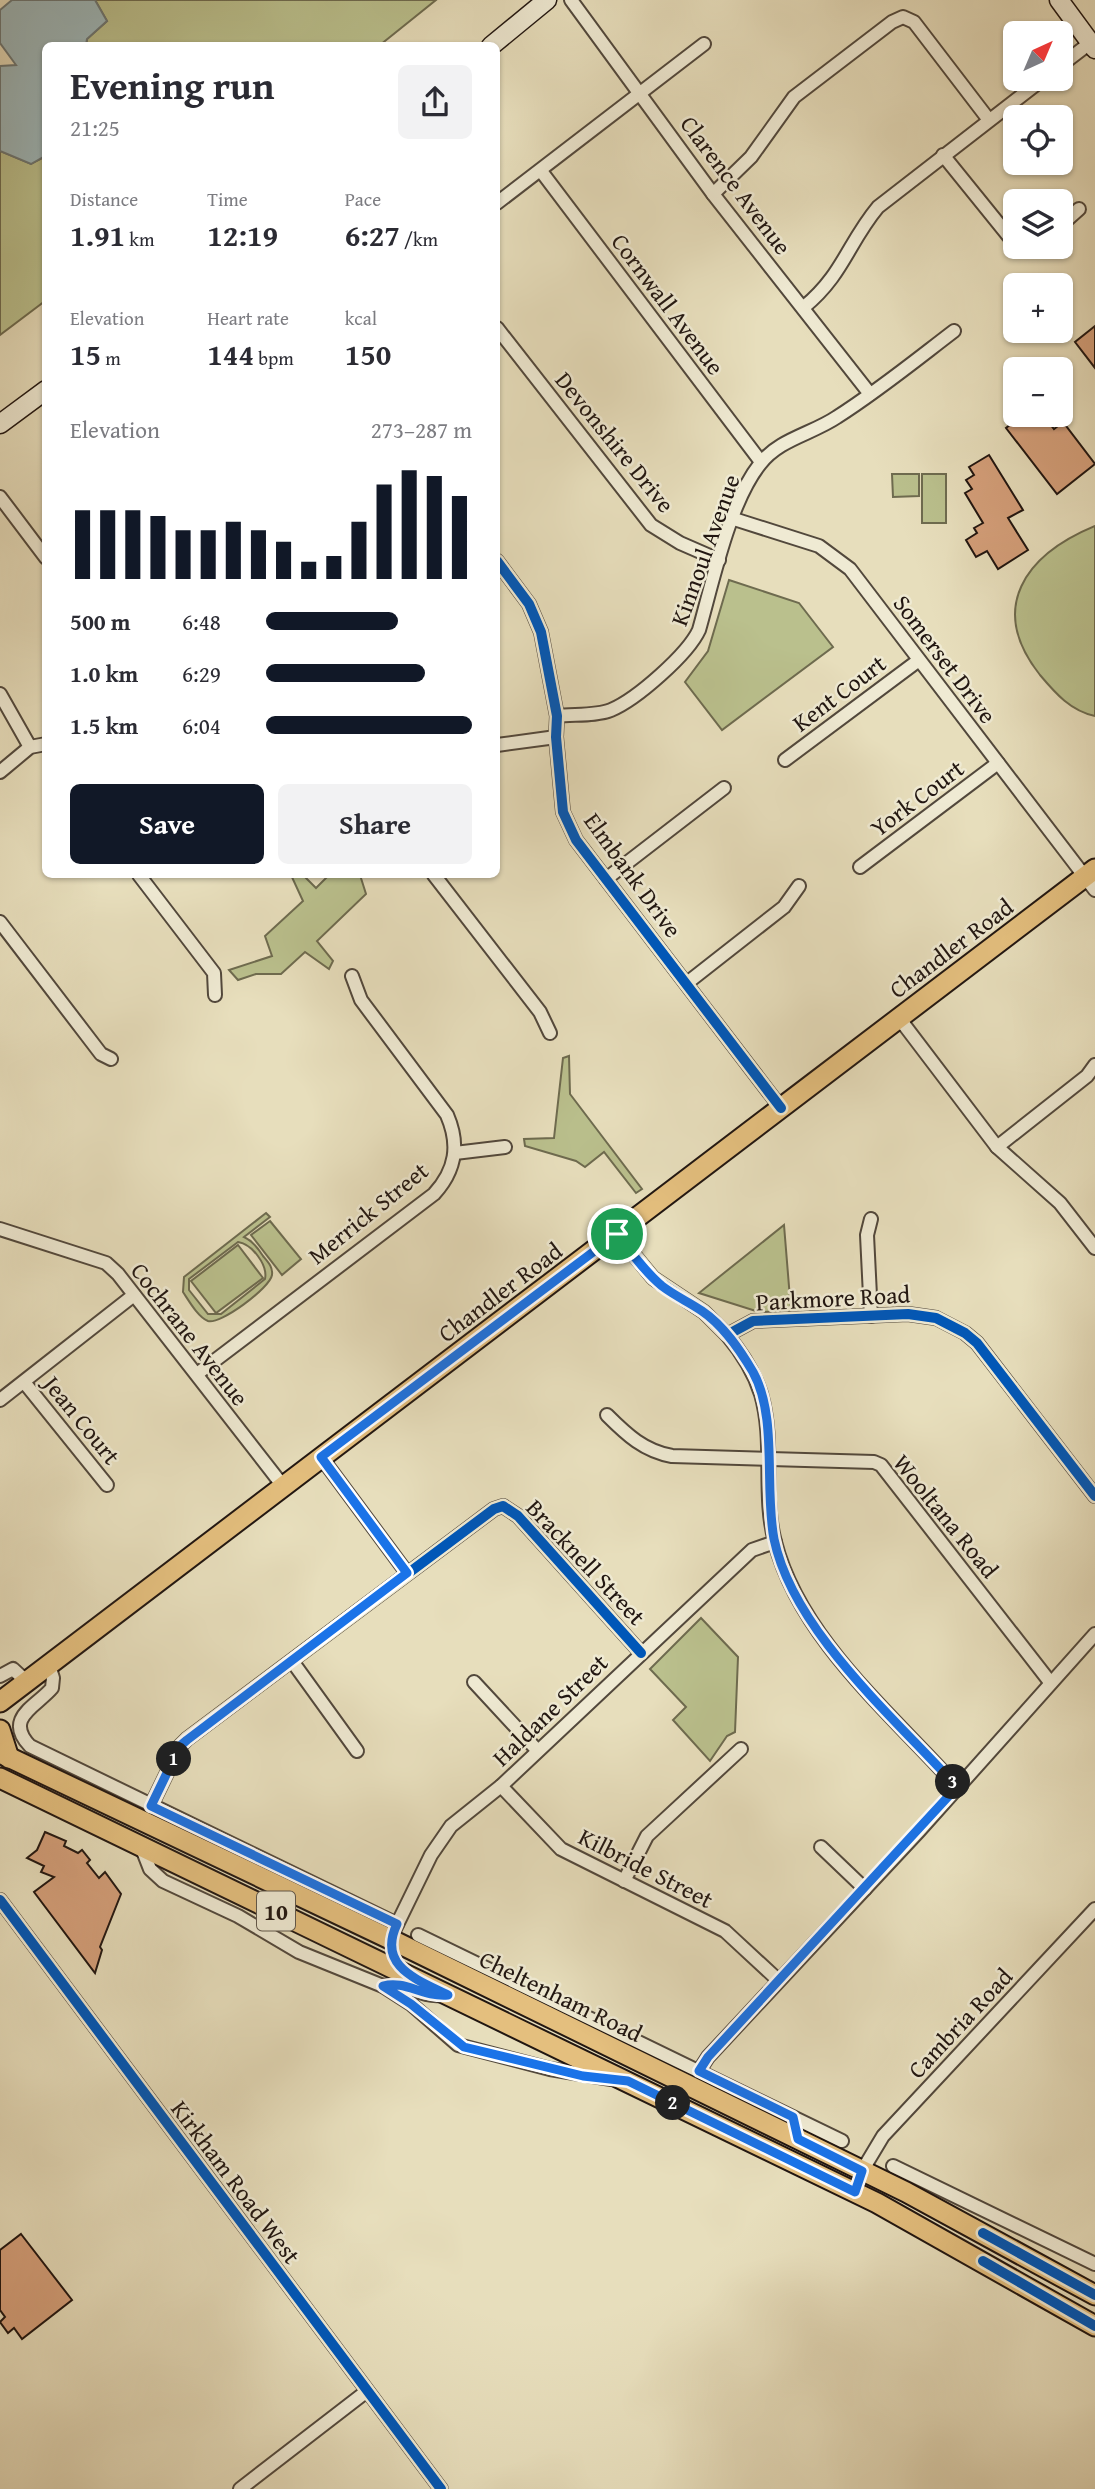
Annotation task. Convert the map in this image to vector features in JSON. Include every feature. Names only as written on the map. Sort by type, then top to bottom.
[{"type":"main road","name":"Chandler Road","points":[[4,1699],[899,1018],[1092,879]]},
{"type":"main road","points":[[0,1723],[4,1699]]},
{"type":"main road","points":[[0,1730],[5,1756]]},
{"type":"main road","name":"Cheltenham Road","points":[[5,1756],[394,1932],[906,2192],[1095,2294]]},
{"type":"main road","name":"Cheltenham Road","points":[[0,1778],[855,2192],[1095,2326]]},
{"type":"main road","points":[[394,1932],[392,1954],[410,1976]]},
{"type":"main road","points":[[855,2192],[862,2171]]},
{"type":"street","points":[[496,42],[547,0]]},
{"type":"street","name":"Clarence Avenue","points":[[570,0],[713,194],[870,394]]},
{"type":"street","points":[[1059,0],[1093,46],[1073,58]]},
{"type":"street","points":[[713,194],[751,157],[794,97],[892,22],[903,17],[914,22],[989,120]]},
{"type":"street","points":[[500,201],[704,44]]},
{"type":"street","points":[[804,307],[824,290],[840,270],[859,230],[878,207],[1027,91]]},
{"type":"street","points":[[943,155],[1003,229]]},
{"type":"street","name":"Cornwall Avenue","points":[[541,171],[761,462]]},
{"type":"street","points":[[1073,214],[1079,209]]},
{"type":"street","name":"Kinnoul Avenue","points":[[557,716],[611,710],[676,662],[693,645],[744,487],[761,462],[786,441],[825,425],[954,331]]},
{"type":"street","name":"Devonshire Drive","points":[[500,332],[651,525],[672,539],[719,560]]},
{"type":"street","points":[[0,424],[42,393]]},
{"type":"street","points":[[0,498],[42,553]]},
{"type":"street","name":"Somerset Drive","points":[[734,519],[819,546],[850,569],[998,763],[1092,879]]},
{"type":"street","name":"Elmbank Drive","points":[[500,568],[529,604],[541,632],[557,716],[556,737],[563,812],[576,840],[781,1108]]},
{"type":"street","name":"Kent Court","points":[[785,760],[919,660]]},
{"type":"street","points":[[0,694],[30,747]]},
{"type":"street","points":[[500,745],[556,737]]},
{"type":"street","points":[[0,772],[30,747],[42,745]]},
{"type":"street","name":"York Court","points":[[860,867],[998,763]]},
{"type":"street","points":[[606,879],[724,788]]},
{"type":"street","points":[[141,878],[214,972],[215,995]]},
{"type":"street","points":[[436,878],[540,1012],[550,1033]]},
{"type":"street","points":[[687,983],[784,907],[799,887]]},
{"type":"street","points":[[0,922],[101,1054],[111,1059]]},
{"type":"street","name":"Merrick Street","points":[[197,1374],[433,1194],[452,1168],[455,1153],[454,1132],[447,1115],[361,1000],[352,976]]},
{"type":"street","points":[[899,1018],[997,1147],[1060,1203],[1095,1248]]},
{"type":"street","points":[[997,1147],[1087,1076],[1095,1065]]},
{"type":"street","points":[[455,1153],[505,1147]]},
{"type":"street","points":[[871,1219],[867,1235],[871,1316]]},
{"type":"street","name":"Cochrane Avenue","points":[[0,1229],[106,1264],[197,1374],[282,1486]]},
{"type":"street","name":"Parkmore Road","points":[[617,1234],[653,1278],[704,1312],[727,1335],[753,1321],[923,1315],[965,1333],[989,1356],[1095,1496]]},
{"type":"street","points":[[0,1400],[134,1295]]},
{"type":"street","points":[[727,1335],[755,1376],[762,1396],[766,1418],[768,1495],[775,1542],[793,1592],[813,1628],[957,1787]]},
{"type":"street","name":"Jean Court","points":[[24,1382],[107,1485]]},
{"type":"street","name":"Wooltana Road","points":[[607,1415],[629,1437],[652,1452],[672,1456],[874,1462],[887,1470],[1050,1682]]},
{"type":"street","points":[[321,1457],[407,1573]]},
{"type":"street","name":"Bracknell Street","points":[[151,1806],[180,1746],[495,1508],[503,1506],[518,1516],[641,1653]]},
{"type":"street","name":"Haldane Street","points":[[394,1932],[431,1855],[451,1826],[501,1786],[752,1550],[775,1542]]},
{"type":"street","points":[[699,2071],[708,2057],[865,1889],[1095,1634]]},
{"type":"street","points":[[292,1661],[357,1751]]},
{"type":"street","name":"Cheltenham Road","points":[[49,1665],[53,1678],[52,1688],[26,1710],[21,1722],[26,1742],[34,1750],[151,1806],[394,1932]]},
{"type":"street","points":[[0,1676],[13,1669],[27,1682]]},
{"type":"street","points":[[474,1682],[537,1750]]},
{"type":"street","points":[[624,1881],[647,1836],[741,1749]]},
{"type":"street","name":"Kilbride Street","points":[[501,1786],[561,1849],[725,1931],[778,1980]]},
{"type":"street","name":"Cheltenham Road","points":[[141,1846],[150,1869],[163,1881],[238,1916],[299,1952],[383,1986],[411,2004],[464,2047],[583,2076],[628,2081]]},
{"type":"street","points":[[821,1847],[865,1889]]},
{"type":"street","name":"Kirkham Road West","points":[[0,1899],[441,2489]]},
{"type":"street","name":"Cambria Road","points":[[862,2171],[883,2136],[1095,1909]]},
{"type":"street","name":"Cheltenham Road","points":[[418,1935],[842,2141]]},
{"type":"street","points":[[383,1986],[397,1983],[424,1994],[448,1995]]},
{"type":"street","points":[[793,2117],[798,2139]]},
{"type":"street","points":[[893,2166],[1095,2263]]},
{"type":"street","points":[[906,2192],[933,2185]]},
{"type":"street","points":[[240,2489],[367,2391]]},
{"type":"green space","points":[[95,0],[436,0],[384,42],[87,42],[107,21]]},
{"type":"green space","points":[[0,151],[31,164],[42,158],[42,303],[0,335]]},
{"type":"green space","points":[[892,474],[919,474],[919,496],[893,497]]},
{"type":"green space","points":[[922,474],[946,474],[946,523],[922,523]]},
{"type":"green space","points":[[1095,526],[1095,716],[1071,706],[1040,675],[1024,651],[1016,628],[1016,606],[1021,586],[1033,568],[1049,552]]},
{"type":"green space","points":[[729,580],[799,603],[833,647],[722,730],[685,682],[708,651]]},
{"type":"green space","points":[[292,878],[306,878],[316,888],[326,878],[361,878],[366,894],[317,941],[333,961],[329,969],[305,952],[281,974],[256,974],[238,980],[229,970],[272,956],[265,936],[303,901]]},
{"type":"green space","points":[[569,1056],[570,1094],[642,1189],[636,1193],[604,1152],[585,1167],[576,1161],[525,1146],[524,1139],[554,1138],[563,1058]]},
{"type":"green space","points":[[266,1213],[270,1217],[244,1237],[270,1265],[272,1275],[263,1288],[244,1304],[223,1317],[208,1321],[197,1312],[183,1292],[184,1277]],"holes":[[[238,1242],[249,1247],[261,1262],[265,1279],[221,1314],[208,1314],[189,1290],[189,1279]]]},
{"type":"green space","points":[[270,1221],[301,1259],[282,1275],[251,1235]]},
{"type":"green space","points":[[784,1225],[791,1311],[759,1312],[699,1293]]},
{"type":"green space","points":[[238,1245],[263,1278],[216,1313],[191,1281]]},
{"type":"green space","points":[[701,1618],[738,1657],[735,1732],[727,1736],[710,1761],[673,1720],[686,1707],[650,1669]]},
{"type":"water","points":[[12,0],[95,0],[107,21],[86,42],[42,42],[42,158],[31,164],[0,151],[0,66],[16,65],[0,43],[0,10]]},
{"type":"building","points":[[1095,326],[1095,368],[1075,342]]},
{"type":"building","points":[[1067,427],[1095,464],[1057,494],[1006,428]]},
{"type":"building","points":[[989,455],[1023,510],[1008,518],[1028,550],[998,569],[987,551],[976,557],[966,540],[977,533],[974,528],[983,523],[965,493],[972,489],[966,480],[974,475],[969,467]]},
{"type":"building","points":[[45,1832],[66,1841],[64,1846],[78,1853],[82,1850],[90,1860],[87,1863],[99,1878],[105,1872],[121,1894],[100,1947],[102,1950],[95,1973],[34,1892],[54,1877],[41,1872],[44,1866],[27,1858],[37,1850]]},
{"type":"building","points":[[21,2234],[72,2300],[22,2339],[14,2328],[8,2333],[0,2322],[5,2317],[0,2310],[0,2250]]},
{"type":"cycle path","points":[[500,565],[529,604],[541,632],[557,716],[556,737],[563,812],[576,840],[781,1108]]},
{"type":"cycle path","points":[[617,1234],[653,1278],[704,1312],[727,1335],[753,1321],[908,1314],[936,1318],[965,1333],[977,1343],[1095,1496]]},
{"type":"cycle path","points":[[151,1806],[180,1746],[187,1739],[494,1509],[503,1506],[518,1516],[641,1653]]},
{"type":"cycle path","points":[[0,1900],[441,2489]]},
{"type":"cycle path","points":[[983,2233],[1095,2295]]},
{"type":"cycle path","points":[[983,2261],[1095,2326]]},
{"type":"route","points":[[617,1234],[653,1278],[704,1312],[743,1355],[762,1396],[766,1418],[768,1495],[775,1542],[793,1592],[813,1628],[839,1659],[957,1787],[708,2057],[699,2071],[793,2117],[798,2139],[862,2171],[855,2192],[628,2081],[583,2076],[458,2045],[418,2009],[383,1986],[397,1983],[424,1994],[448,1995],[410,1976],[392,1954],[390,1939],[397,1924],[151,1806],[180,1746],[407,1573],[321,1457],[617,1234]]}]
